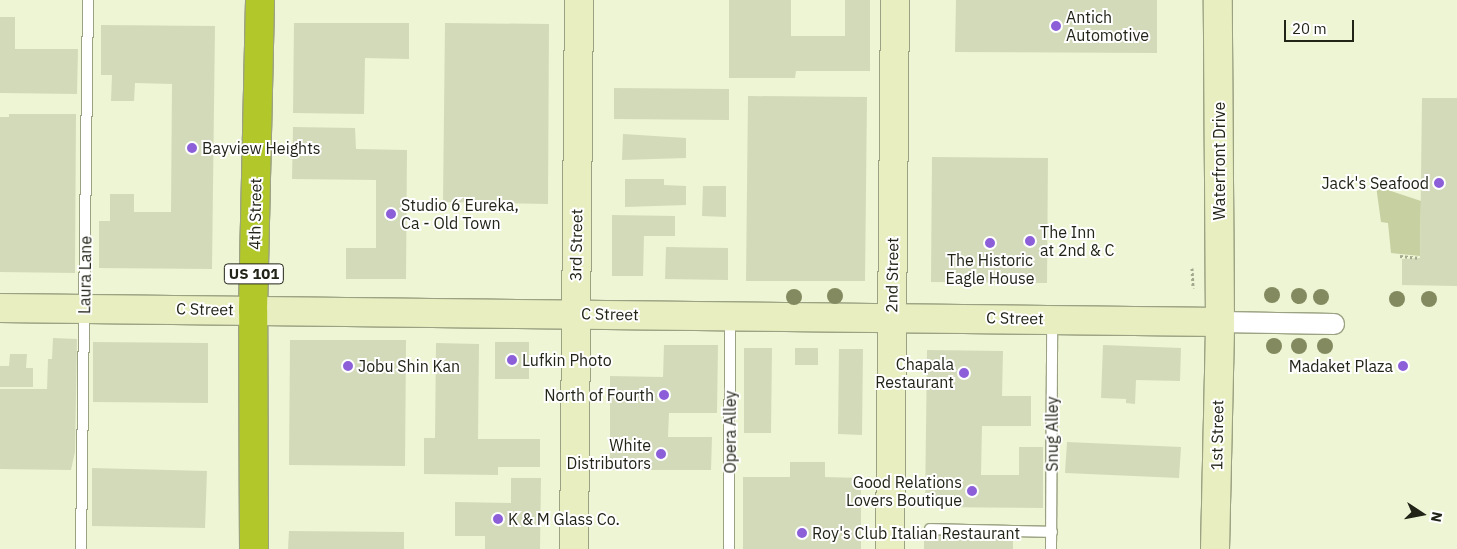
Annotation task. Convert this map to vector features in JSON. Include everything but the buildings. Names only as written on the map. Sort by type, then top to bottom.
[{"type":"highway","name":"4th Street","points":[[254,549],[253,310],[260,0]]},
{"type":"street","name":"3rd Street","points":[[574,549],[579,0]]},
{"type":"street","name":"2nd Street","points":[[890,549],[895,0]]},
{"type":"street","name":"Waterfront Drive","points":[[1218,0],[1220,322]]},
{"type":"street","name":"C Street","points":[[0,308],[1220,322]]},
{"type":"street","points":[[1220,322],[1334,324]]},
{"type":"street","name":"1st Street","points":[[1215,549],[1220,322]]},
{"type":"lane","name":"Laura Lane","points":[[81,549],[88,0]]},
{"type":"lane","name":"Opera Alley","points":[[729,549],[730,315]]},
{"type":"lane","name":"Snug Alley","points":[[1051,549],[1052,319]]},
{"type":"lane","points":[[930,529],[1052,532]]},
{"type":"path","points":[[1400,256],[1420,258]]},
{"type":"green space","points":[[1376,186],[1421,201],[1420,256],[1391,253],[1388,223],[1381,222]]},
{"type":"place","name":"Antich Automotive","points":[[1056,26]]},
{"type":"place","name":"Bayview Heights","points":[[192,148]]},
{"type":"place","name":"Jack's Seafood","points":[[1439,183]]},
{"type":"place","name":"Studio 6 Eureka, Ca - Old Town","points":[[391,214]]},
{"type":"place","name":"The Inn at 2nd & C","points":[[1030,241]]},
{"type":"place","name":"The Historic Eagle House","points":[[990,243]]},
{"type":"place","name":"Lufkin Photo","points":[[512,360]]},
{"type":"place","name":"Jobu Shin Kan","points":[[348,366]]},
{"type":"place","name":"Madaket Plaza","points":[[1403,366]]},
{"type":"place","name":"Chapala Restaurant","points":[[964,373]]},
{"type":"place","name":"North of Fourth","points":[[664,395]]},
{"type":"place","name":"White Distributors","points":[[661,454]]},
{"type":"place","name":"Good Relations Lovers Boutique","points":[[972,491]]},
{"type":"place","name":"K & M Glass Co.","points":[[498,519]]},
{"type":"place","name":"Roy's Club Italian Restaurant","points":[[802,533]]}]
